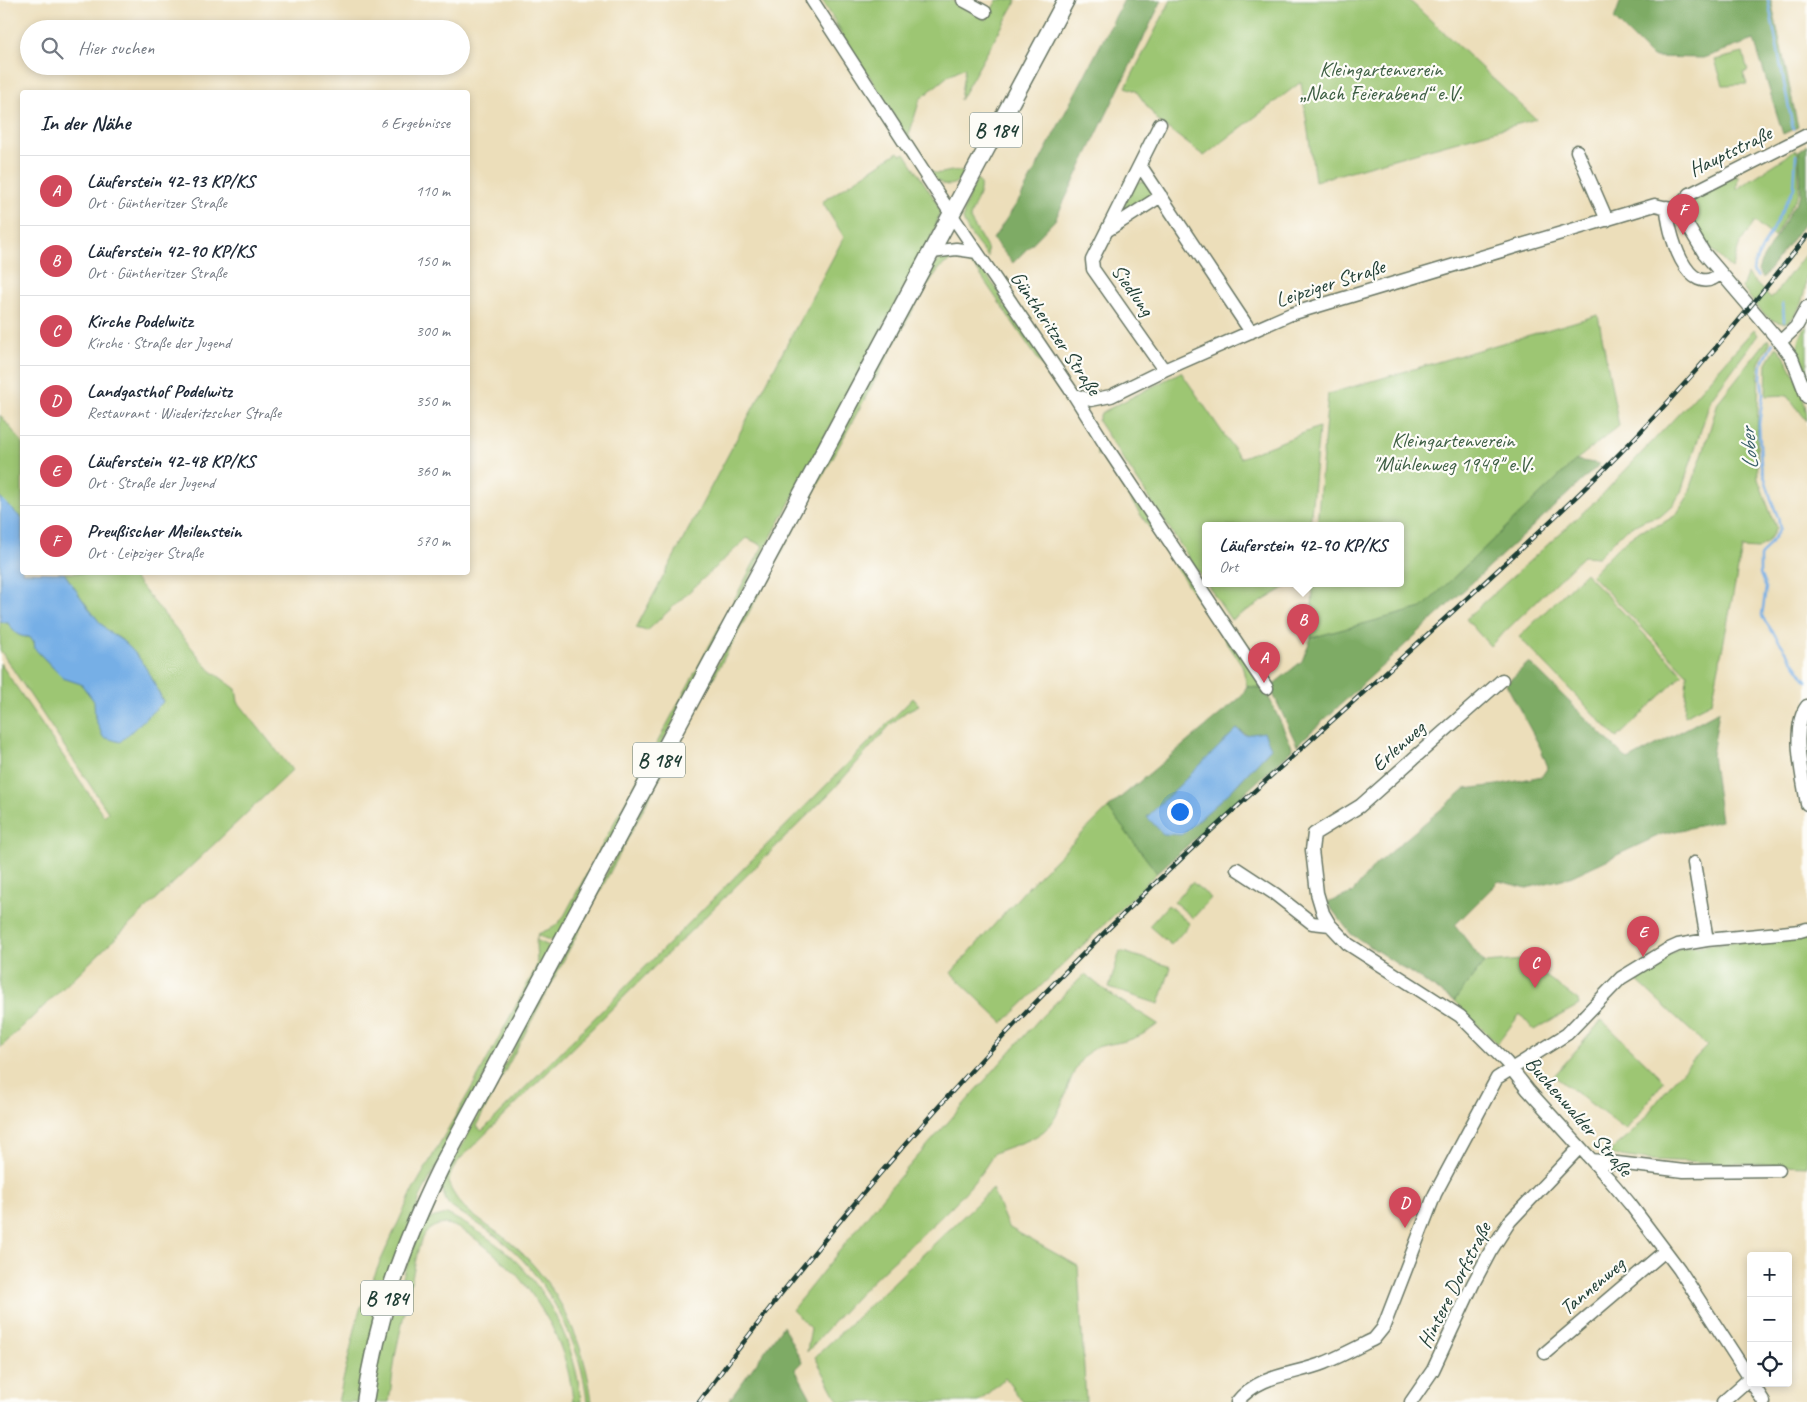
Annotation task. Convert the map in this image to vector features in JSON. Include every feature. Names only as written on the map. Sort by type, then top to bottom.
[{"type":"main road","name":"B 184","points":[[365,1402],[375,1344],[390,1289],[406,1243],[426,1199],[473,1106],[1066,0]]},
{"type":"street","name":"Güntheritzer Straße","points":[[812,0],[951,214],[1074,395],[1267,688]]},
{"type":"street","points":[[963,0],[985,12]]},
{"type":"street","name":"Siedlung","points":[[1160,124],[1092,260],[1093,269],[1164,370]]},
{"type":"street","name":"Hauptstraße","points":[[1671,208],[1690,194],[1807,135]]},
{"type":"street","points":[[1577,151],[1607,220]]},
{"type":"street","points":[[1140,165],[1251,332]]},
{"type":"street","name":"Siedlung","points":[[1108,230],[1161,196]]},
{"type":"street","name":"Leipziger Straße","points":[[1074,395],[1091,400],[1101,400],[1164,370],[1302,311],[1655,205],[1671,208]]},
{"type":"street","points":[[1720,274],[1711,280],[1701,280],[1685,268],[1670,231],[1667,218],[1671,208],[1682,216],[1704,253],[1720,274],[1780,342],[1798,370],[1807,397]]},
{"type":"street","points":[[932,252],[956,249],[977,252]]},
{"type":"street","points":[[1780,342],[1796,327],[1807,308]]},
{"type":"street","name":"Erlenweg","points":[[1314,834],[1360,806],[1502,680]]},
{"type":"street","points":[[1807,706],[1801,718],[1799,732],[1807,804]]},
{"type":"street","name":"Buchenwalder Straße","points":[[1314,834],[1312,850],[1317,893],[1323,912],[1330,925],[1348,944],[1460,1016],[1506,1062],[1630,1204],[1665,1251],[1747,1375]]},
{"type":"street","points":[[1694,863],[1707,940]]},
{"type":"street","points":[[1237,869],[1275,894],[1312,923],[1330,925]]},
{"type":"street","points":[[1237,1402],[1250,1389],[1264,1380],[1324,1363],[1374,1339],[1379,1334],[1388,1318],[1435,1194],[1497,1078],[1567,1034],[1620,978],[1667,950],[1678,945],[1707,940],[1807,929]]},
{"type":"street","name":"Hintere Dorfstraße","points":[[1411,1402],[1433,1370],[1490,1252],[1510,1221],[1580,1147]]},
{"type":"street","points":[[1592,1160],[1684,1171],[1779,1170]]},
{"type":"street","name":"Tannenweg","points":[[1545,1352],[1665,1251]]},
{"type":"street","points":[[1723,1402],[1747,1384]]},
{"type":"street","name":"Buchenwalder Straße","points":[[1755,1387],[1764,1402]]},
{"type":"green space","points":[[822,0],[953,0],[986,20],[997,0],[1017,0],[960,100],[965,67],[949,75],[920,99],[909,135],[907,132],[931,172],[960,171],[964,173],[955,183],[946,185],[937,180],[928,171],[872,80],[830,18],[842,32]]},
{"type":"green space","points":[[1124,0],[1162,0],[1055,220],[1013,263],[993,239],[1021,197]]},
{"type":"green space","name":"Kleingartenverein „Nach Feierabend“ e.V.","points":[[1171,0],[1409,0],[1536,119],[1315,181],[1301,82],[1204,156],[1158,121],[1136,91],[1126,87]]},
{"type":"green space","points":[[1621,0],[1771,0],[1798,127],[1783,134],[1754,40],[1703,58],[1652,57],[1614,19]]},
{"type":"green space","points":[[1743,53],[1748,71],[1743,73],[1747,84],[1723,85],[1715,60]]},
{"type":"green space","points":[[1807,145],[1807,220],[1763,278],[1758,271],[1761,262],[1801,194],[1799,151]]},
{"type":"green space","points":[[1794,150],[1798,152],[1799,193],[1774,237],[1755,222],[1740,243],[1732,269],[1713,250],[1692,221],[1687,213],[1689,201],[1738,175],[1737,190]]},
{"type":"green space","points":[[898,152],[901,155],[905,153],[937,203],[940,212],[934,231],[557,940],[538,936],[537,939],[538,934],[554,927],[563,918],[763,546],[747,538],[647,631],[636,628],[844,237],[822,202]]},
{"type":"green space","points":[[977,179],[980,187],[970,219],[987,248],[988,257],[969,232],[963,217]]},
{"type":"green space","points":[[1147,181],[1153,188],[1151,197],[1118,219],[1135,182]]},
{"type":"green space","points":[[1807,252],[1805,290],[1799,308],[1788,322],[1774,321],[1762,312],[1742,288],[1747,274],[1771,299]]},
{"type":"green space","points":[[949,255],[971,256],[976,259],[999,293],[1004,305],[1013,313],[1103,447],[1097,456],[1097,446],[977,270],[966,262],[959,260],[950,261],[941,267],[911,313],[683,734],[476,1126],[482,1131],[913,698],[919,705],[907,711],[891,724],[832,791],[459,1160],[451,1175],[450,1187],[457,1199],[479,1220],[511,1243],[528,1259],[555,1295],[576,1336],[583,1357],[592,1402],[587,1402],[579,1360],[571,1338],[550,1296],[537,1277],[507,1245],[450,1206],[445,1199],[441,1185],[912,298],[932,267]]},
{"type":"green space","name":"Kleingartenverein \"Mühlenweg 1949\" e.V.","points":[[1598,315],[1619,426],[1576,460],[1422,608],[1311,638],[1313,587],[1404,587],[1404,522],[1317,522],[1328,394]]},
{"type":"green space","points":[[1807,326],[1807,375],[1798,345]]},
{"type":"green space","points":[[1754,329],[1758,335],[1711,399],[1681,492],[1673,505],[1662,515],[1645,520],[1625,530],[1598,557],[1583,556],[1490,646],[1466,619],[1600,497],[1687,405]]},
{"type":"green space","points":[[1768,339],[1770,343],[1759,363],[1758,479],[1776,528],[1769,540],[1758,549],[1742,548],[1712,702],[1684,716],[1687,674],[1591,575],[1619,546],[1641,530],[1661,524],[1676,515],[1688,496],[1718,402]]},
{"type":"green space","points":[[1777,346],[1788,362],[1801,392],[1807,421],[1787,395],[1766,396],[1767,363]]},
{"type":"green space","points":[[1181,372],[1240,458],[1319,427],[1310,522],[1202,522],[1202,577],[1098,421],[1101,413]]},
{"type":"green space","points":[[0,415],[20,440],[20,517],[0,497]]},
{"type":"green space","points":[[1108,457],[1265,689],[1247,686],[1242,665],[1103,459]]},
{"type":"green space","points":[[1576,460],[1600,464],[1297,745],[1270,687],[1302,661],[1311,638],[1422,608]]},
{"type":"green space","points":[[1585,573],[1683,674],[1617,738],[1519,637]]},
{"type":"green space","points":[[65,575],[132,575],[210,670],[236,689],[238,702],[292,770],[0,1048],[0,663],[104,816],[108,812],[0,650],[0,622],[8,623],[19,635],[29,637],[34,642],[35,649],[63,678],[81,684],[95,702],[95,718],[163,701],[152,678],[138,656],[124,642],[107,630],[88,608]]},
{"type":"green space","points":[[1209,587],[1286,587],[1231,620]]},
{"type":"green space","points":[[1529,662],[1628,760],[1719,711],[1712,755],[1721,821],[1662,834],[1570,877],[1527,888],[1499,881],[1455,925],[1484,963],[1454,1001],[1351,934],[1327,903],[1352,893],[1376,864],[1465,789],[1542,776],[1548,767],[1540,747],[1506,684]]},
{"type":"green space","points":[[1247,686],[1265,689],[1293,749],[1157,873],[1108,808],[1241,697]],"holes":[[[1237,729],[1271,748],[1231,791]]]},
{"type":"green space","points":[[1108,808],[1157,873],[1003,1023],[951,973],[1028,887]]},
{"type":"green space","points":[[1192,882],[1211,898],[1193,918],[1174,902]]},
{"type":"green space","points":[[1168,905],[1190,924],[1171,945],[1149,926]]},
{"type":"green space","points":[[1807,933],[1807,1166],[1649,1160],[1607,1154],[1635,1130],[1674,1080],[1707,1046],[1632,976],[1681,948]]},
{"type":"green space","points":[[536,940],[549,946],[551,951],[420,1197],[358,1402],[338,1402],[359,1312],[381,1260],[413,1190],[479,1075],[535,970],[537,961]]},
{"type":"green space","points":[[1120,951],[1171,967],[1159,1004],[1109,988]]},
{"type":"green space","points":[[1524,960],[1578,1000],[1579,1005],[1534,1030],[1520,1014],[1497,1044],[1454,1001],[1484,963]]},
{"type":"green space","points":[[1085,974],[1107,992],[1158,1024],[1145,1033],[1126,1041],[1091,1050],[1077,1066],[1060,1107],[1049,1126],[1031,1139],[994,1153],[985,1168],[961,1197],[869,1284],[807,1352],[811,1328],[792,1310],[889,1189],[1040,1018]]},
{"type":"green space","points":[[1602,1020],[1664,1081],[1626,1130],[1554,1076]]},
{"type":"green space","points":[[992,1189],[1008,1227],[1078,1266],[1086,1402],[1023,1402],[1005,1378],[978,1402],[839,1402],[815,1357]]},
{"type":"green space","points":[[447,1214],[477,1231],[505,1251],[534,1282],[547,1300],[566,1339],[573,1360],[581,1402],[573,1402],[566,1363],[551,1325],[517,1275],[494,1253],[473,1237],[446,1224],[429,1230],[418,1250],[396,1351],[389,1402],[368,1402],[379,1345],[423,1220]]},
{"type":"green space","points":[[783,1326],[802,1362],[795,1369],[813,1402],[728,1402]]},
{"type":"water","points":[[0,497],[20,517],[20,575],[65,575],[88,608],[107,630],[138,656],[148,671],[163,702],[120,742],[103,737],[95,718],[94,701],[81,684],[63,678],[35,649],[34,641],[29,637],[16,633],[8,623],[0,622]]},
{"type":"water","points":[[1237,729],[1245,735],[1264,732],[1271,748],[1231,791],[1182,835],[1163,834],[1147,817]]},
{"type":"waterway","name":"Lober","points":[[1768,0],[1793,129]]},
{"type":"waterway","name":"Lober","points":[[1758,277],[1753,272],[1754,264],[1794,188],[1796,155]]},
{"type":"waterway","name":"Lober","points":[[1783,303],[1784,321]]},
{"type":"waterway","name":"Lober","points":[[1773,343],[1762,364],[1763,394],[1759,424],[1761,465],[1780,529],[1760,557],[1760,574],[1766,588],[1762,615],[1807,681]]},
{"type":"railway","points":[[699,1402],[755,1327],[874,1180],[1000,1040],[1065,972],[1200,841],[1463,602],[1599,474],[1695,372],[1807,236]]},
{"type":"place","name":"Preußischer Meilenstein","points":[[1683,235]]},
{"type":"place","name":"Läuferstein 42-90 KP/KS","points":[[1303,645]]},
{"type":"place","name":"Läuferstein 42-93 KP/KS","points":[[1264,683]]},
{"type":"place","name":"Läuferstein 42-48 KP/KS","points":[[1643,957]]},
{"type":"place","name":"Kirche Podelwitz","points":[[1535,988]]},
{"type":"place","name":"Landgasthof Podelwitz","points":[[1405,1228]]}]
